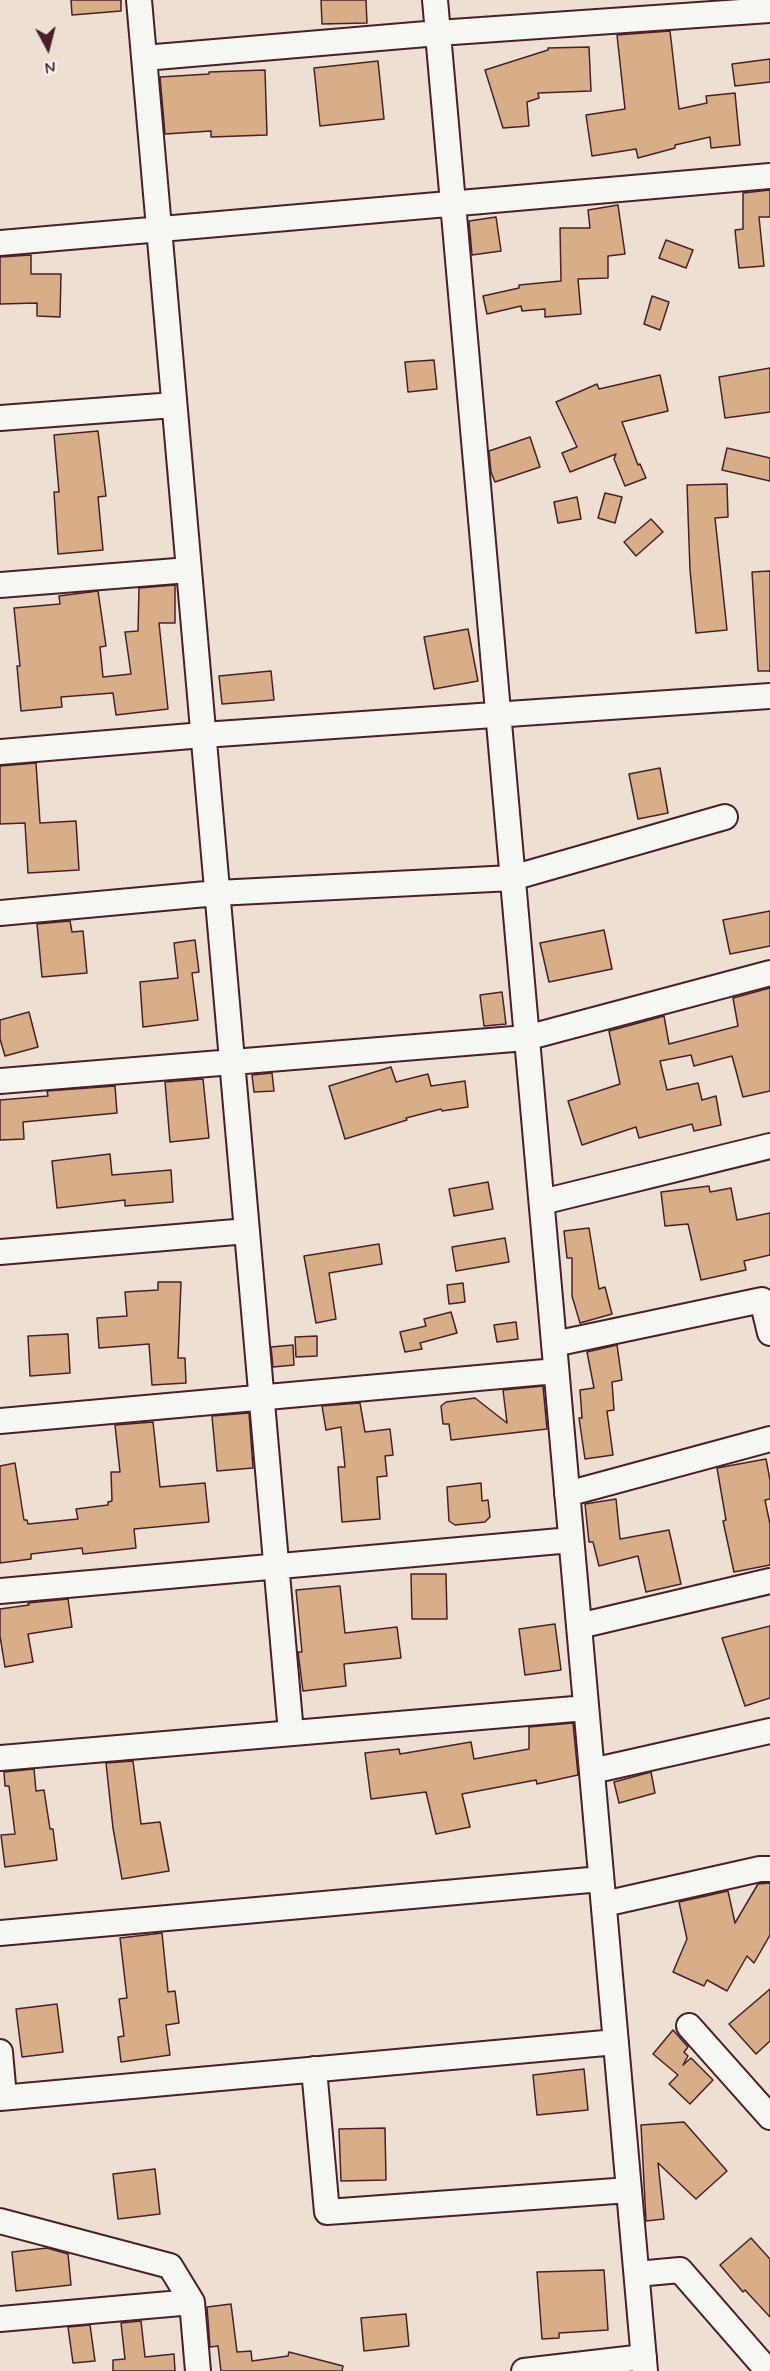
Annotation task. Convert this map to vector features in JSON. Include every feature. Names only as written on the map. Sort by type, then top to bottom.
[{"type":"street","points":[[138,0],[291,1733]]},
{"type":"street","points":[[435,0],[644,2364],[524,2371]]},
{"type":"street","points":[[144,58],[438,33],[770,10]]},
{"type":"street","points":[[0,243],[770,176]]},
{"type":"street","points":[[0,418],[174,405]]},
{"type":"street","points":[[0,585],[189,570]]},
{"type":"street","points":[[0,752],[204,735],[770,696]]},
{"type":"street","points":[[0,913],[217,893],[512,878],[725,817]]},
{"type":"street","points":[[0,1081],[526,1038],[770,973]]},
{"type":"street","points":[[542,1203],[770,1146]]},
{"type":"street","points":[[0,1252],[247,1231]]},
{"type":"street","points":[[554,1344],[762,1300],[770,1333]]},
{"type":"street","points":[[0,1421],[556,1371]]},
{"type":"street","points":[[567,1494],[770,1438]]},
{"type":"street","points":[[0,1591],[572,1540]]},
{"type":"street","points":[[579,1626],[770,1581]]},
{"type":"street","points":[[0,1758],[586,1708]]},
{"type":"street","points":[[592,1771],[770,1731]]},
{"type":"street","points":[[604,1904],[760,1869],[770,1869]]},
{"type":"street","points":[[0,1933],[602,1879]]},
{"type":"street","points":[[689,2025],[770,2117]]},
{"type":"street","points":[[0,2052],[2,2098],[616,2042]]},
{"type":"street","points":[[314,2069],[327,2212],[629,2190]]},
{"type":"street","points":[[0,2221],[170,2266],[192,2302],[198,2371]]},
{"type":"street","points":[[636,2274],[680,2270],[768,2371]]},
{"type":"street","points":[[0,2319],[192,2302]]},
{"type":"building","points":[[71,0],[121,0],[121,11],[72,15]]},
{"type":"building","points":[[321,0],[366,0],[367,23],[322,24]]},
{"type":"building","points":[[670,31],[679,109],[707,103],[706,96],[735,93],[740,145],[711,148],[710,137],[675,145],[675,148],[638,158],[636,149],[592,156],[586,115],[625,109],[617,35]]},
{"type":"building","points":[[589,47],[591,91],[538,93],[539,98],[527,102],[529,126],[503,128],[485,70],[548,50],[548,48]]},
{"type":"building","points":[[770,59],[770,82],[735,86],[732,64]]},
{"type":"building","points":[[378,61],[384,119],[320,126],[314,68]]},
{"type":"building","points":[[265,70],[267,135],[211,137],[211,131],[165,134],[160,77]]},
{"type":"building","points":[[770,190],[770,217],[759,217],[764,266],[739,268],[735,230],[743,229],[743,193]]},
{"type":"building","points":[[618,205],[625,254],[608,256],[608,278],[578,279],[581,314],[545,317],[545,309],[522,311],[521,306],[487,314],[483,296],[519,288],[519,285],[561,281],[560,228],[590,228],[588,210]]},
{"type":"building","points":[[496,217],[501,251],[472,255],[469,221]]},
{"type":"building","points":[[666,240],[693,250],[686,268],[659,258]]},
{"type":"building","points":[[31,255],[31,274],[61,274],[60,317],[37,316],[37,303],[0,304],[0,257]]},
{"type":"building","points":[[652,296],[669,302],[660,330],[644,324]]},
{"type":"building","points":[[434,360],[437,389],[408,392],[405,362]]},
{"type":"building","points":[[770,368],[770,412],[725,418],[719,377]]},
{"type":"building","points":[[660,375],[668,411],[622,422],[638,465],[640,464],[646,478],[625,486],[614,459],[616,454],[570,472],[562,453],[577,447],[556,402],[597,384],[599,389]]},
{"type":"building","points":[[98,431],[106,496],[98,497],[103,550],[58,554],[54,492],[59,492],[54,435]]},
{"type":"building","points":[[530,437],[540,467],[495,482],[491,472],[489,451]]},
{"type":"building","points":[[727,448],[770,458],[770,481],[722,470]]},
{"type":"building","points":[[727,484],[728,517],[715,518],[727,630],[696,633],[690,570],[687,485]]},
{"type":"building","points":[[605,493],[622,497],[615,523],[598,518]]},
{"type":"building","points":[[577,497],[581,519],[558,523],[554,502]]},
{"type":"building","points":[[651,519],[663,532],[636,556],[624,542]]},
{"type":"building","points":[[770,571],[770,671],[758,671],[752,572]]},
{"type":"building","points":[[175,585],[175,623],[159,623],[168,709],[116,715],[113,693],[61,697],[62,707],[21,711],[17,666],[20,666],[14,608],[60,604],[59,596],[98,591],[106,646],[100,647],[103,677],[131,674],[125,632],[138,631],[139,588]]},
{"type":"building","points":[[468,629],[478,681],[434,689],[424,637]]},
{"type":"building","points":[[271,671],[274,700],[222,704],[219,676]]},
{"type":"building","points":[[36,763],[40,823],[76,821],[79,870],[28,873],[25,823],[0,824],[0,766]]},
{"type":"building","points":[[660,768],[668,813],[638,819],[629,774]]},
{"type":"building","points":[[770,911],[770,946],[730,954],[723,920]]},
{"type":"building","points":[[70,921],[72,932],[83,931],[87,973],[42,977],[37,924]]},
{"type":"building","points":[[604,930],[612,969],[549,982],[540,943]]},
{"type":"building","points":[[195,940],[199,972],[192,973],[198,1020],[143,1027],[140,982],[178,978],[174,943]]},
{"type":"building","points":[[770,988],[770,1091],[743,1097],[732,1056],[694,1066],[691,1055],[660,1061],[667,1090],[698,1083],[702,1100],[716,1096],[721,1125],[694,1131],[692,1124],[639,1138],[636,1127],[582,1145],[568,1101],[620,1084],[609,1031],[664,1016],[669,1044],[738,1026],[733,998]]},
{"type":"building","points":[[502,992],[506,1024],[484,1026],[480,995]]},
{"type":"building","points":[[29,1012],[38,1047],[5,1056],[0,1039],[0,1020]]},
{"type":"building","points":[[391,1067],[396,1082],[428,1074],[431,1086],[465,1081],[468,1107],[442,1111],[441,1109],[406,1118],[407,1120],[345,1139],[329,1086]]},
{"type":"building","points":[[272,1073],[274,1091],[254,1092],[252,1075]]},
{"type":"building","points":[[203,1079],[209,1138],[170,1142],[165,1082]]},
{"type":"building","points":[[115,1086],[117,1113],[23,1122],[24,1139],[0,1140],[0,1100],[48,1096],[47,1091]]},
{"type":"building","points":[[110,1154],[112,1175],[171,1170],[173,1202],[125,1206],[125,1200],[57,1208],[52,1161]]},
{"type":"building","points":[[488,1182],[493,1209],[454,1216],[449,1189]]},
{"type":"building","points":[[709,1186],[710,1192],[731,1188],[737,1220],[770,1213],[770,1255],[744,1261],[746,1270],[701,1280],[688,1224],[665,1226],[661,1192]]},
{"type":"building","points":[[589,1228],[599,1289],[605,1287],[612,1314],[580,1323],[572,1296],[572,1258],[567,1258],[564,1231]]},
{"type":"building","points":[[505,1238],[509,1262],[456,1271],[452,1247]]},
{"type":"building","points":[[379,1244],[382,1264],[329,1273],[336,1319],[316,1323],[304,1256]]},
{"type":"building","points":[[158,1282],[181,1282],[178,1358],[185,1358],[186,1383],[152,1385],[149,1344],[99,1348],[97,1318],[127,1316],[125,1292],[158,1290]]},
{"type":"building","points":[[463,1283],[465,1302],[449,1304],[447,1285]]},
{"type":"building","points":[[451,1312],[457,1333],[420,1343],[422,1349],[405,1352],[400,1332],[426,1326],[424,1319]]},
{"type":"building","points":[[516,1322],[518,1339],[497,1342],[494,1325]]},
{"type":"building","points":[[68,1334],[70,1373],[30,1376],[28,1336]]},
{"type":"building","points":[[317,1336],[317,1356],[296,1357],[295,1337]]},
{"type":"building","points":[[293,1345],[294,1365],[273,1367],[271,1347]]},
{"type":"building","points":[[617,1345],[622,1380],[612,1382],[614,1410],[607,1411],[613,1455],[585,1459],[579,1418],[582,1418],[580,1390],[594,1388],[587,1352]]},
{"type":"building","points":[[543,1386],[547,1429],[451,1440],[449,1424],[443,1424],[441,1406],[446,1402],[475,1398],[507,1423],[503,1390]]},
{"type":"building","points":[[360,1403],[365,1432],[390,1429],[393,1455],[385,1456],[387,1476],[377,1477],[380,1519],[342,1522],[338,1467],[345,1467],[341,1427],[326,1430],[322,1406]]},
{"type":"building","points":[[249,1413],[253,1468],[217,1471],[212,1416]]},
{"type":"building","points":[[153,1422],[160,1487],[205,1483],[209,1522],[134,1529],[136,1548],[83,1554],[82,1548],[31,1554],[31,1559],[0,1563],[0,1466],[15,1463],[24,1520],[27,1520],[28,1524],[78,1519],[76,1509],[108,1505],[108,1502],[112,1501],[111,1472],[120,1472],[115,1425]]},
{"type":"building","points":[[766,1459],[770,1480],[770,1499],[765,1500],[770,1524],[770,1565],[734,1572],[723,1521],[726,1520],[717,1468]]},
{"type":"building","points":[[481,1483],[482,1501],[488,1500],[490,1517],[485,1522],[455,1525],[449,1521],[447,1487]]},
{"type":"building","points":[[616,1499],[620,1539],[669,1530],[681,1584],[646,1592],[638,1556],[599,1566],[593,1542],[589,1542],[585,1504]]},
{"type":"building","points":[[411,1574],[446,1574],[447,1619],[412,1619]]},
{"type":"building","points":[[340,1586],[345,1633],[397,1627],[401,1658],[344,1664],[346,1686],[303,1691],[298,1652],[302,1652],[296,1590]]},
{"type":"building","points":[[68,1599],[72,1627],[28,1634],[33,1662],[5,1667],[0,1636],[0,1609],[29,1605],[28,1603]]},
{"type":"building","points":[[555,1624],[561,1670],[525,1675],[519,1629]]},
{"type":"building","points":[[770,1626],[770,1698],[745,1706],[722,1638]]},
{"type":"building","points":[[573,1723],[578,1775],[537,1784],[536,1780],[462,1794],[470,1827],[436,1834],[426,1792],[371,1799],[365,1753],[399,1749],[400,1754],[471,1742],[474,1759],[529,1749],[529,1727]]},
{"type":"building","points":[[133,1761],[141,1824],[160,1822],[169,1871],[122,1879],[113,1828],[106,1763]]},
{"type":"building","points":[[34,1769],[36,1791],[44,1790],[57,1860],[5,1867],[1,1835],[15,1834],[9,1786],[5,1786],[4,1772]]},
{"type":"building","points":[[651,1772],[655,1793],[619,1803],[614,1782]]},
{"type":"building","points":[[770,1883],[770,1935],[754,1963],[747,1956],[727,1991],[707,1980],[704,1986],[673,1972],[687,1939],[679,1902],[728,1891],[735,1923],[758,1884]]},
{"type":"building","points":[[162,1933],[168,1992],[175,1991],[179,2023],[166,2025],[170,2055],[121,2062],[118,2037],[124,2036],[119,1999],[127,1998],[120,1938]]},
{"type":"building","points":[[770,1989],[770,2041],[756,2054],[729,2024]]},
{"type":"building","points":[[57,2004],[63,2052],[22,2057],[16,2009]]},
{"type":"building","points":[[673,2030],[688,2047],[684,2052],[688,2056],[683,2065],[691,2058],[713,2080],[690,2104],[669,2084],[678,2075],[653,2054]]},
{"type":"building","points":[[584,2069],[588,2110],[537,2115],[533,2075]]},
{"type":"building","points":[[684,2122],[727,2171],[696,2199],[658,2163],[664,2219],[646,2221],[641,2125]]},
{"type":"building","points":[[385,2128],[386,2180],[341,2181],[339,2129]]},
{"type":"building","points":[[155,2169],[160,2214],[118,2219],[113,2174]]},
{"type":"building","points":[[751,2238],[770,2259],[770,2317],[745,2290],[743,2292],[720,2265]]},
{"type":"building","points":[[47,2248],[68,2254],[71,2285],[16,2291],[12,2252]]},
{"type":"building","points":[[604,2270],[608,2330],[559,2333],[559,2338],[542,2339],[537,2272]]},
{"type":"building","points":[[231,2304],[237,2352],[251,2351],[252,2361],[288,2356],[289,2352],[343,2366],[342,2371],[221,2371],[218,2346],[210,2347],[207,2307]]},
{"type":"building","points":[[406,2314],[409,2346],[364,2351],[361,2318]]},
{"type":"building","points":[[141,2321],[145,2357],[174,2354],[175,2371],[113,2371],[113,2360],[125,2359],[121,2323]]},
{"type":"building","points":[[90,2325],[95,2361],[73,2363],[68,2327]]}]
